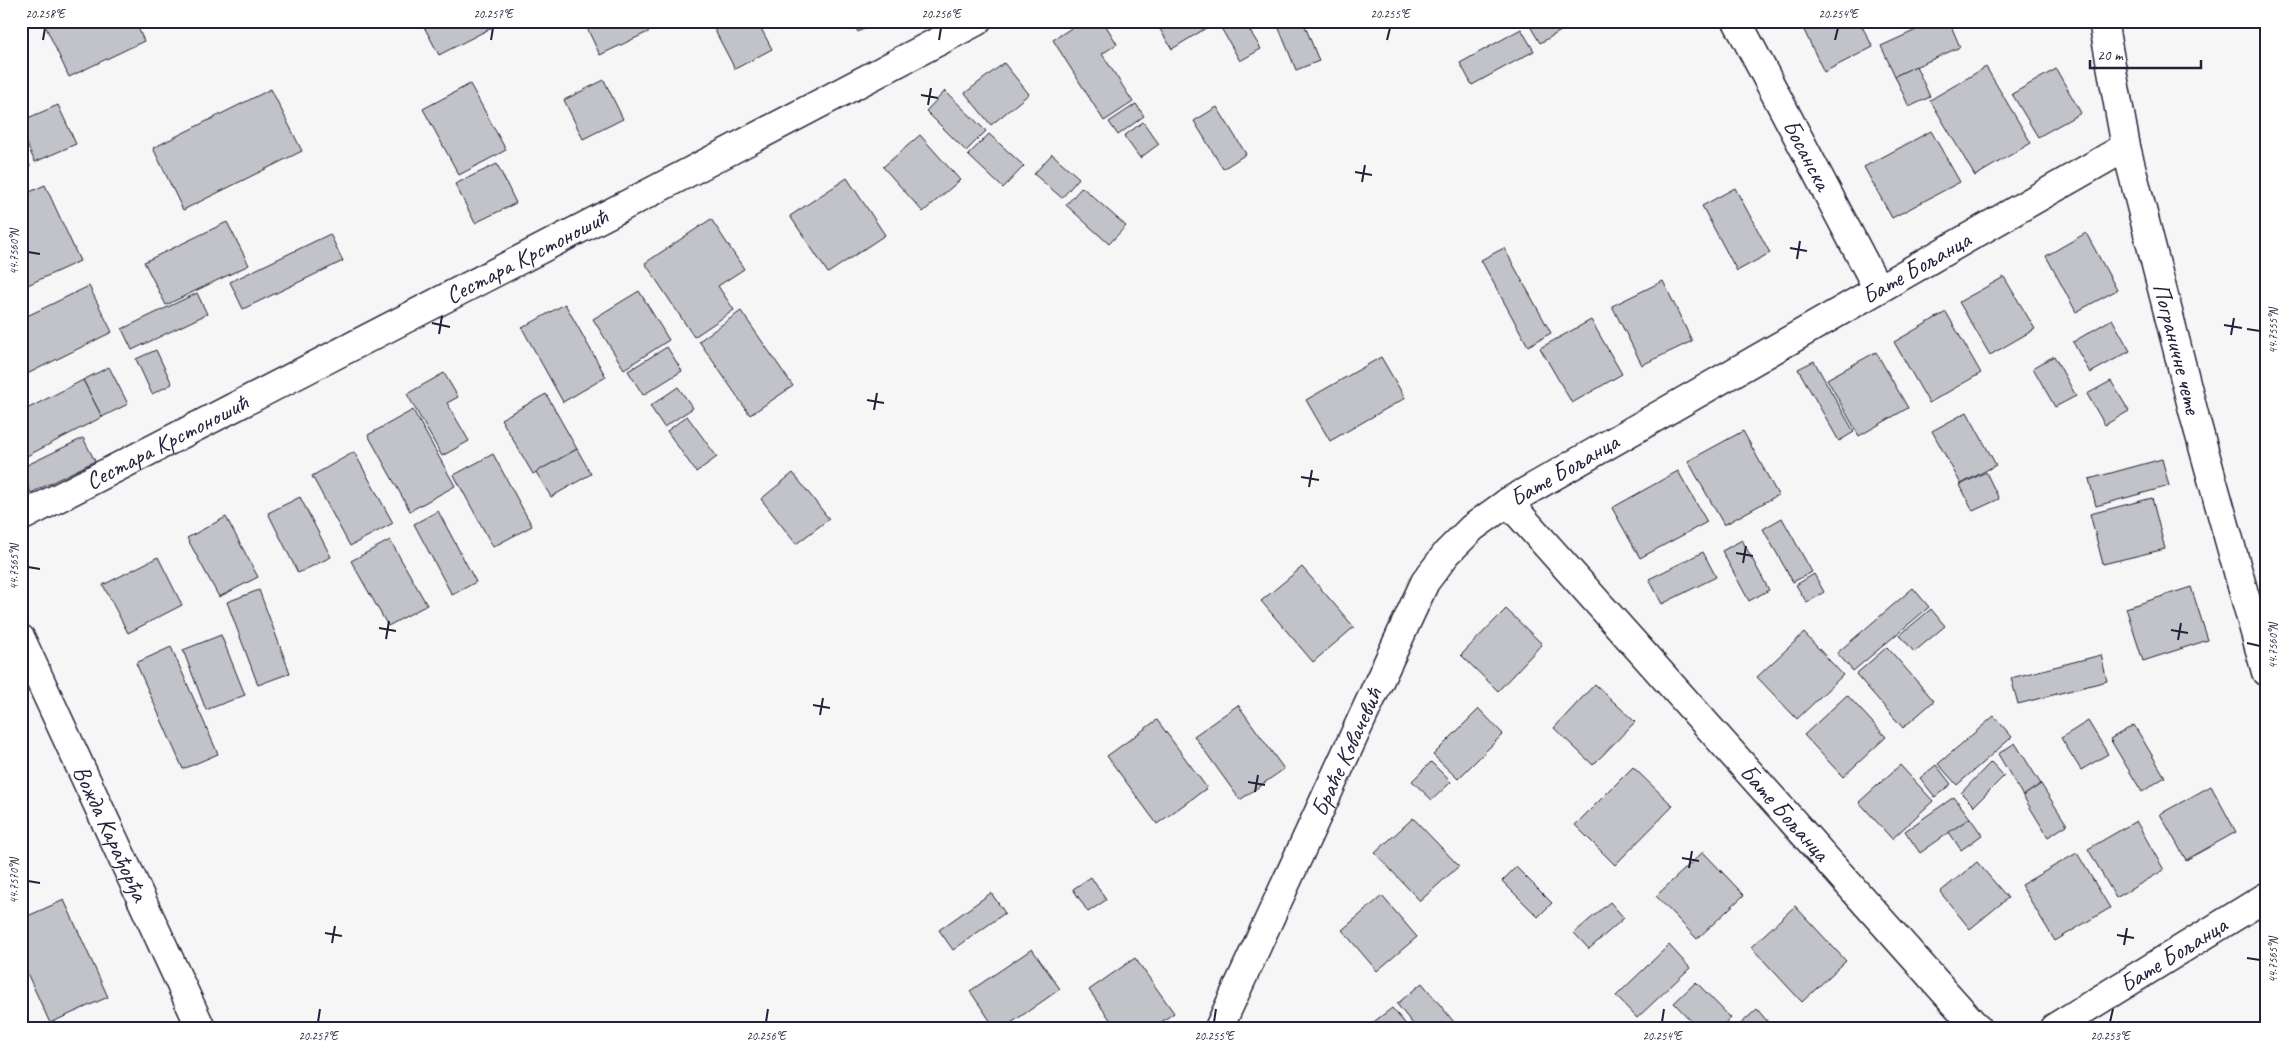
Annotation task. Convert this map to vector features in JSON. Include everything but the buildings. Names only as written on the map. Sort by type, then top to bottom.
[{"type":"street","name":"Сестара Крстоношић","points":[[21,517],[978,21]]},
{"type":"street","name":"Босанска","points":[[1737,21],[1878,289]]},
{"type":"street","name":"Пограничне чете","points":[[2102,21],[2126,147],[2195,418],[2266,672]]},
{"type":"street","name":"Бате Бољанца","points":[[1977,1028],[1508,502],[2126,147]]},
{"type":"street","name":"Браће Ковачевић","points":[[1219,1028],[1425,582],[1447,553],[1472,528],[1508,502]]},
{"type":"street","name":"Вожда Карађорђа","points":[[21,639],[201,1028]]},
{"type":"street","name":"Бате Бољанца","points":[[2054,1028],[2266,896]]}]
